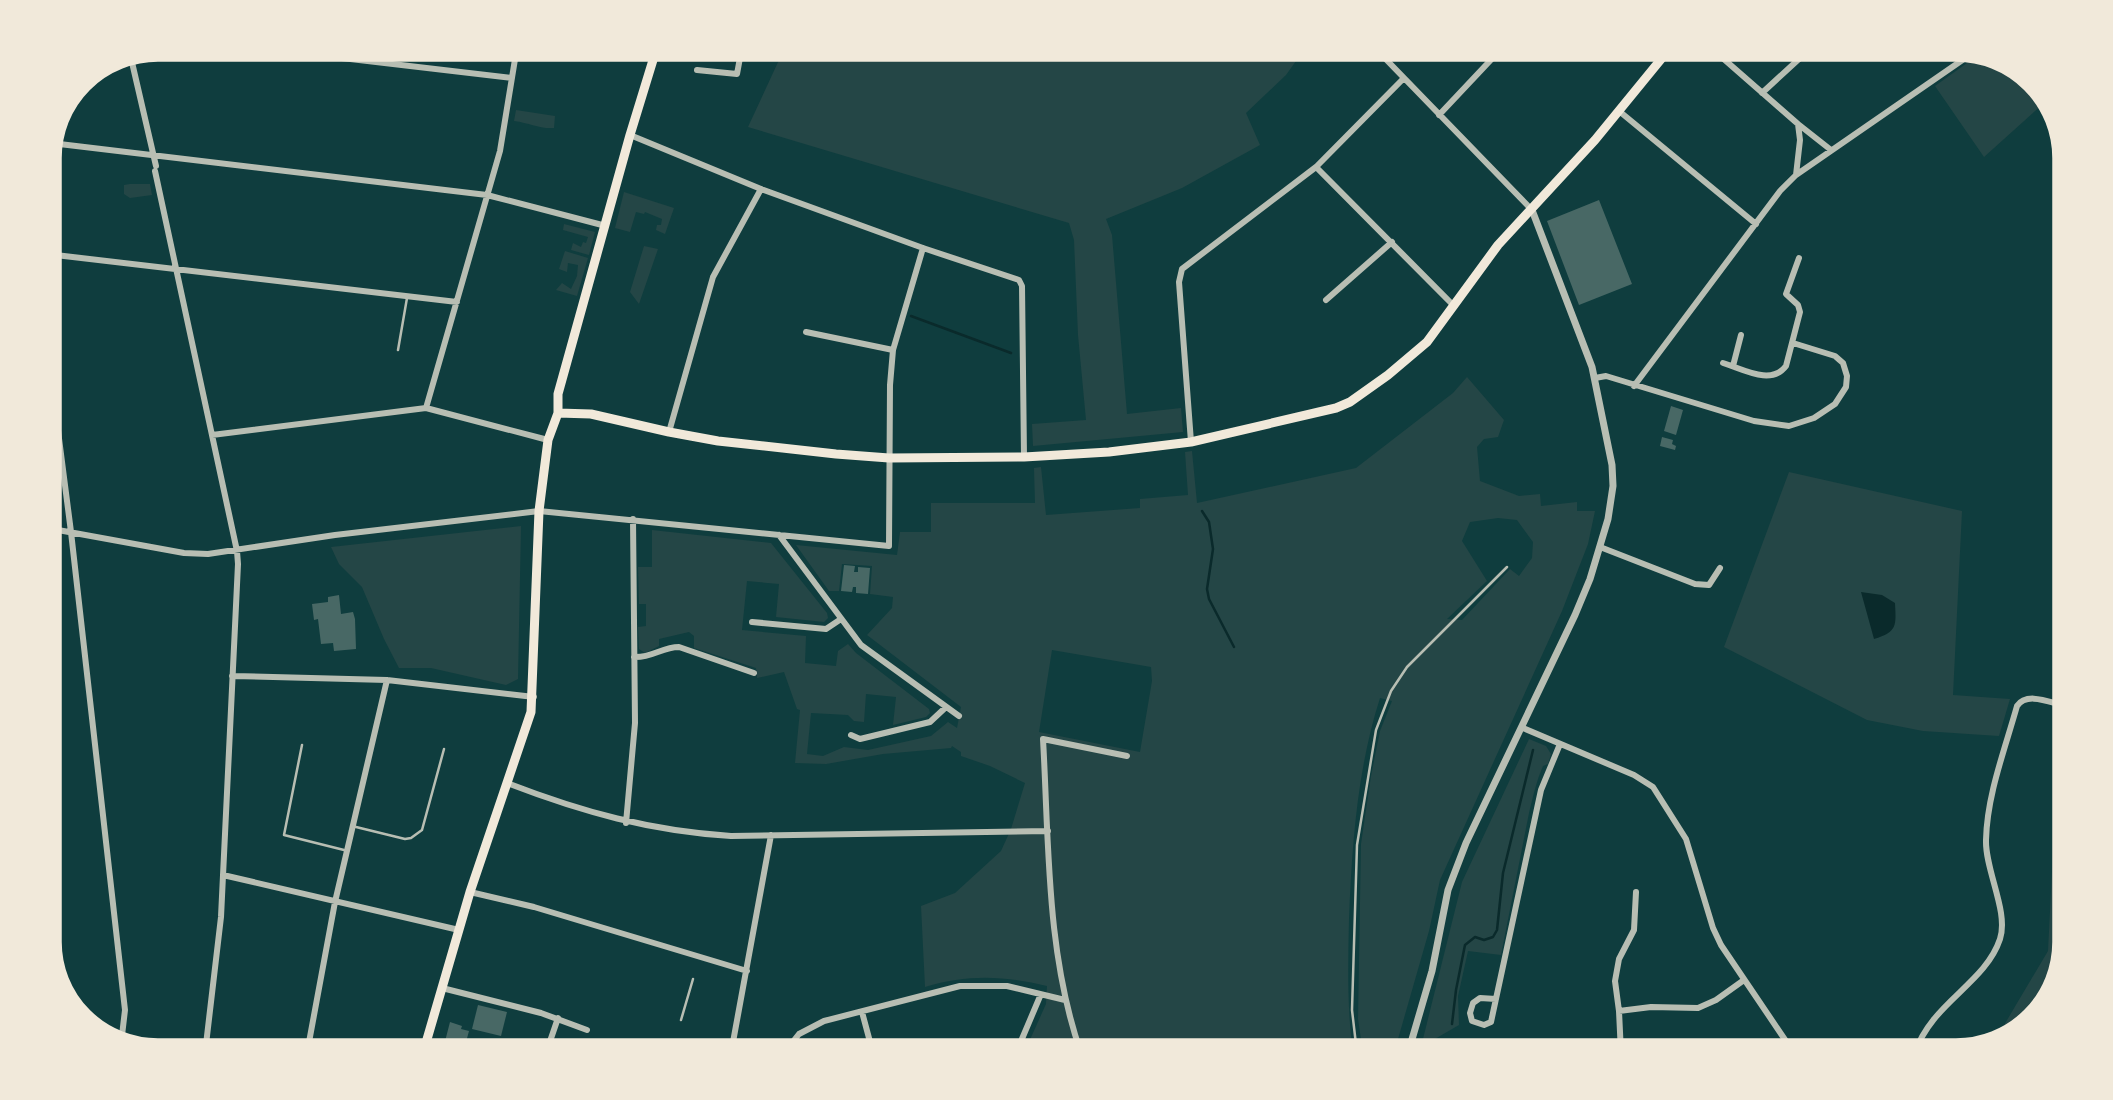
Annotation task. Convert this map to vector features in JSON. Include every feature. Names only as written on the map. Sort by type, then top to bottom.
[{"type":"main road","points":[[427,1040],[470,892],[527,728],[534,697],[539,511],[548,440],[558,413],[558,394],[653,59]]},
{"type":"main road","points":[[558,413],[591,414],[718,441],[889,458],[1024,457],[1109,452],[1191,442],[1324,412],[1350,402],[1409,359],[1427,342],[1498,245],[1619,111],[1661,59]]},
{"type":"street","points":[[370,59],[512,78]]},
{"type":"street","points":[[426,408],[503,137],[515,59]]},
{"type":"street","points":[[697,71],[737,74],[740,59]]},
{"type":"street","points":[[1385,59],[1532,210],[1595,378],[1612,465],[1613,486],[1612,505],[1600,547],[1575,615],[1453,875],[1432,971],[1412,1040]]},
{"type":"street","points":[[1439,116],[1492,59]]},
{"type":"street","points":[[1724,59],[1832,150]]},
{"type":"street","points":[[1762,93],[1799,59]]},
{"type":"street","points":[[1634,386],[1780,191],[1796,175],[1963,60]]},
{"type":"street","points":[[132,63],[237,551],[221,917],[207,1040]]},
{"type":"street","points":[[1191,442],[1178,282],[1182,269],[1317,167],[1403,79]]},
{"type":"street","points":[[1619,111],[1756,223]]},
{"type":"street","points":[[1796,175],[1800,140],[1798,124]]},
{"type":"street","points":[[630,135],[761,189],[1019,280],[1022,286],[1024,457]]},
{"type":"street","points":[[61,144],[487,195],[606,226]]},
{"type":"street","points":[[1317,167],[1454,306]]},
{"type":"street","points":[[669,432],[713,277],[761,189]]},
{"type":"street","points":[[1326,300],[1392,242]]},
{"type":"street","points":[[60,530],[195,554],[237,551],[335,535],[539,511],[888,546],[890,384],[893,350],[923,248]]},
{"type":"street","points":[[60,256],[457,302]]},
{"type":"street","points":[[1723,363],[1767,377],[1775,376],[1786,366],[1800,312],[1798,305],[1786,294],[1799,258]]},
{"type":"street","points":[[806,332],[893,350]]},
{"type":"street","points":[[1733,366],[1741,335]]},
{"type":"street","points":[[1595,378],[1606,376],[1754,421],[1777,426],[1800,424],[1827,410],[1842,396],[1847,376],[1843,363],[1835,356],[1793,344]]},
{"type":"street","points":[[212,435],[426,408],[548,440]]},
{"type":"street","points":[[60,446],[125,1010],[122,1033]]},
{"type":"street","points":[[626,823],[635,723],[633,519]]},
{"type":"street","points":[[779,535],[861,645],[959,716]]},
{"type":"street","points":[[1600,547],[1695,584],[1709,585],[1720,568]]},
{"type":"street","points":[[752,622],[826,629],[841,619]]},
{"type":"street","points":[[634,657],[646,658],[670,647],[679,648],[754,673]]},
{"type":"street","points":[[232,676],[387,680],[534,697]]},
{"type":"street","points":[[309,1040],[335,902],[387,680]]},
{"type":"street","points":[[1921,1040],[1940,1010],[1993,956],[2002,936],[2000,912],[1985,843],[1988,810],[2017,706],[2021,700],[2028,697],[2054,703]]},
{"type":"street","points":[[851,735],[860,739],[930,722],[945,708]]},
{"type":"street","points":[[1523,728],[1634,775],[1653,787],[1686,839],[1713,928],[1721,945],[1785,1040]]},
{"type":"street","points":[[1077,1040],[1065,1000],[1055,928],[1043,738],[1127,756]]},
{"type":"street","points":[[1496,999],[1480,998],[1473,1003],[1470,1013],[1472,1021],[1484,1025],[1491,1022],[1496,999],[1541,790],[1560,744]]},
{"type":"street","points":[[507,783],[626,823],[706,835],[1048,831]]},
{"type":"street","points":[[734,1040],[771,835]]},
{"type":"street","points":[[223,876],[459,930]]},
{"type":"street","points":[[470,892],[534,907],[747,971]]},
{"type":"street","points":[[1620,1040],[1615,981],[1619,959],[1634,930],[1636,892]]},
{"type":"street","points":[[1619,1011],[1651,1007],[1698,1008],[1716,1000],[1744,980]]},
{"type":"street","points":[[796,1040],[806,1029],[824,1021],[970,985],[1007,986],[1065,1000]]},
{"type":"street","points":[[442,988],[558,1018],[587,1030]]},
{"type":"street","points":[[1022,1040],[1041,994]]},
{"type":"street","points":[[862,1012],[870,1040]]},
{"type":"street","points":[[550,1040],[558,1018]]},
{"type":"lane","points":[[398,351],[407,296]]},
{"type":"lane","points":[[1355,1040],[1352,1010],[1357,845],[1376,730],[1391,691],[1407,667],[1507,567]]},
{"type":"lane","points":[[302,745],[284,835],[347,851]]},
{"type":"lane","points":[[352,827],[405,839],[422,830],[444,749]]},
{"type":"lane","points":[[697,966],[699,957]]},
{"type":"lane","points":[[681,1020],[693,978]]},
{"type":"shaded area","points":[[779,59],[1297,59],[1286,75],[1246,113],[1260,145],[1182,188],[1106,219],[1112,235],[1127,414],[1181,408],[1183,432],[1033,446],[1032,424],[1086,420],[1078,335],[1074,240],[1069,223],[748,127]]},
{"type":"shaded area","points":[[1970,61],[2010,76],[2029,93],[2039,107],[1984,157],[1935,86]]},
{"type":"shaded area","points":[[516,110],[555,116],[554,128],[514,121]]},
{"type":"shaded area","points":[[150,184],[152,195],[130,198],[124,194],[124,185]]},
{"type":"shaded area","points":[[624,192],[674,208],[665,234],[656,230],[662,219],[645,212],[636,212],[630,232],[615,228]]},
{"type":"shaded area","points":[[564,224],[595,232],[589,255],[571,250],[573,243],[581,247],[588,237],[563,230]]},
{"type":"shaded area","points":[[644,246],[658,249],[639,304],[630,292]]},
{"type":"shaded area","points":[[565,251],[588,258],[577,296],[556,290],[562,283],[571,289],[577,276],[578,265],[568,263],[567,272],[559,269]]},
{"type":"shaded area","points":[[1467,377],[1504,420],[1498,437],[1484,439],[1477,447],[1480,481],[1519,496],[1540,494],[1541,506],[1577,502],[1577,511],[1595,511],[1588,544],[1562,611],[1440,880],[1429,931],[1398,1040],[1361,1040],[1358,1019],[1361,844],[1380,731],[1392,701],[1380,698],[1366,752],[1357,808],[1348,953],[1351,1040],[1030,1040],[1046,1004],[1047,986],[1016,980],[971,978],[925,987],[921,906],[955,893],[1001,851],[1011,829],[1025,783],[961,756],[961,752],[952,746],[826,764],[795,763],[800,710],[797,709],[784,672],[757,678],[756,668],[694,648],[694,636],[689,632],[659,639],[659,646],[645,653],[639,649],[638,627],[646,626],[646,604],[639,604],[638,567],[652,567],[652,530],[771,543],[827,613],[828,618],[824,622],[776,617],[779,584],[747,581],[742,630],[806,636],[805,663],[836,666],[838,651],[848,644],[929,709],[930,713],[926,717],[893,725],[896,697],[866,694],[864,722],[854,721],[848,715],[811,713],[807,754],[823,756],[844,747],[868,750],[931,736],[948,722],[957,728],[961,707],[867,635],[892,608],[893,597],[870,594],[872,566],[842,564],[839,591],[829,591],[796,545],[897,555],[900,532],[931,532],[931,503],[1035,503],[1034,468],[1041,467],[1046,515],[1140,508],[1140,499],[1188,495],[1185,452],[1192,451],[1197,503],[1356,468],[1453,393]],"holes":[[[1498,518],[1517,520],[1533,542],[1532,558],[1519,576],[1510,569],[1462,620],[1447,619],[1487,581],[1462,541],[1470,522]],[[1052,650],[1151,667],[1152,681],[1140,752],[1039,732]]]},
{"type":"shaded area","points":[[1789,472],[1962,511],[1953,695],[2010,699],[1999,736],[1923,731],[1867,720],[1724,647]]},
{"type":"shaded area","points":[[521,526],[518,679],[506,685],[431,668],[399,668],[362,587],[339,564],[331,547]]},
{"type":"shaded area","points":[[1861,592],[1882,595],[1895,603],[1894,627],[1888,634],[1874,639]]},
{"type":"shaded area","points":[[1529,739],[1546,746],[1551,754],[1548,764],[1543,766],[1533,795],[1501,955],[1468,951],[1458,996],[1459,1025],[1433,1040],[1423,1040],[1462,882]]},
{"type":"shaded area","points":[[2053,851],[2054,942],[2050,968],[2037,997],[2025,1012],[2002,1028],[2048,951]]},
{"type":"building","points":[[1599,200],[1632,284],[1579,305],[1547,221]]},
{"type":"building","points":[[1671,406],[1683,410],[1676,435],[1664,431]]},
{"type":"building","points":[[1662,437],[1673,440],[1675,450],[1660,446]]},
{"type":"building","points":[[844,565],[855,566],[854,572],[858,572],[858,567],[870,568],[868,594],[856,593],[856,587],[853,587],[852,592],[841,591]]},
{"type":"building","points":[[339,595],[341,614],[353,612],[356,649],[334,651],[333,643],[321,644],[318,619],[314,620],[312,604],[328,602],[328,597]]},
{"type":"building","points":[[478,1005],[507,1012],[501,1036],[472,1029]]},
{"type":"building","points":[[450,1022],[469,1031],[467,1040],[445,1040]]},
{"type":"waterway","points":[[911,316],[1011,353]]},
{"type":"waterway","points":[[1202,511],[1209,522],[1213,549],[1207,589],[1209,599],[1234,647]]},
{"type":"waterway","points":[[1452,1024],[1465,945],[1475,937],[1484,940],[1493,937],[1497,930],[1503,873],[1533,750]]}]
